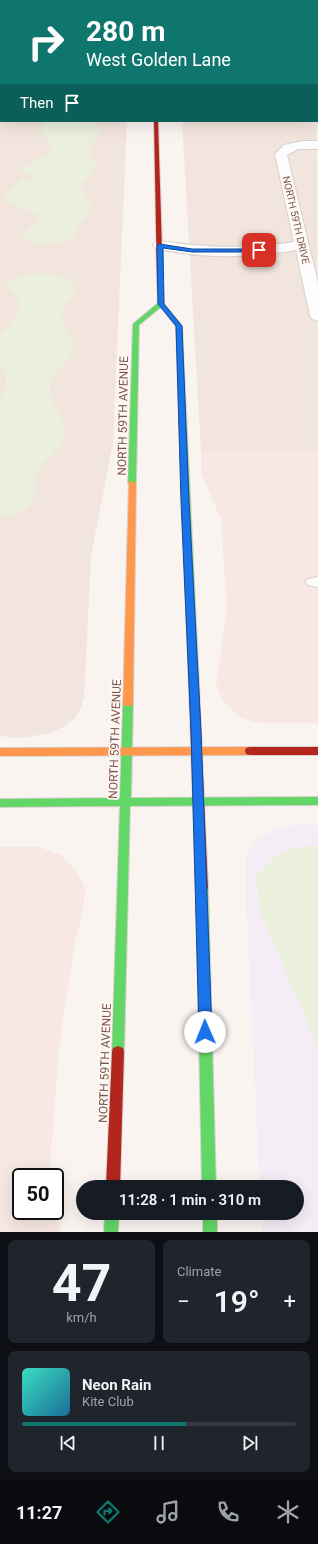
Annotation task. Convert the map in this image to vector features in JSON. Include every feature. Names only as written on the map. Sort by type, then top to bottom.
[{"type":"main road","points":[[156,122],[161,304],[179,326],[199,803],[209,1180]]},
{"type":"main road","name":"NORTH 59TH AVENUE","points":[[113,1180],[127,752],[136,324],[161,304]]},
{"type":"main road","points":[[0,752],[318,751]]},
{"type":"main road","points":[[0,803],[199,803],[318,801]]},
{"type":"main road","points":[[111,1232],[112,1220]]},
{"type":"main road","points":[[210,1220],[210,1232]]},
{"type":"street","name":"NORTH 59TH DRIVE","points":[[318,145],[286,148],[281,154],[318,316]]},
{"type":"street","points":[[160,245],[192,251],[274,250],[301,245]]},
{"type":"shaded area","points":[[0,122],[127,122],[113,443],[91,556],[84,699],[79,712],[73,720],[63,727],[47,734],[18,738],[0,736]]},
{"type":"shaded area","points":[[182,122],[317,122],[318,450],[201,451]]},
{"type":"shaded area","points":[[318,450],[318,723],[258,723],[238,717],[222,699],[216,684],[227,611],[221,519],[201,473],[201,451]]},
{"type":"shaded area","points":[[300,823],[318,826],[318,1232],[262,1232],[261,1220],[304,1220],[304,1180],[260,1180],[246,902],[246,860],[249,851],[258,840],[270,832]]},
{"type":"shaded area","points":[[0,847],[40,847],[63,856],[79,875],[85,888],[83,911],[75,941],[59,1049],[50,1168],[12,1168],[12,1220],[58,1220],[60,1232],[0,1232]]},
{"type":"green space","points":[[46,122],[94,122],[100,132],[88,151],[89,156],[97,165],[81,186],[82,191],[91,203],[90,212],[79,223],[73,238],[48,244],[35,243],[24,237],[27,231],[39,221],[40,218],[32,211],[12,204],[5,196],[20,178],[32,181],[37,174],[21,173],[23,169],[50,153],[51,145],[41,133],[40,129]]},
{"type":"green space","points":[[31,274],[50,274],[64,277],[69,280],[76,291],[65,304],[62,314],[64,325],[70,336],[73,352],[55,373],[51,381],[50,388],[53,401],[62,418],[65,430],[64,437],[58,448],[44,462],[37,472],[33,500],[20,512],[0,517],[0,398],[6,391],[7,386],[4,370],[0,365],[0,335],[16,317],[19,305],[18,299],[14,292],[6,286],[13,279]]},
{"type":"green space","points":[[318,846],[318,1048],[260,911],[256,877],[270,861],[282,852],[290,849]]},
{"type":"traffic: fast","points":[[160,282],[161,304],[179,326],[194,686]]},
{"type":"traffic: fast","points":[[132,483],[136,324],[161,304]]},
{"type":"traffic: fast","points":[[118,1052],[128,704]]},
{"type":"traffic: fast","points":[[0,803],[318,801]]},
{"type":"traffic: fast","points":[[202,888],[209,1180]]},
{"type":"traffic: fast","points":[[111,1232],[112,1220]]},
{"type":"traffic: fast","points":[[210,1220],[210,1232]]},
{"type":"traffic: slow","points":[[128,704],[132,483]]},
{"type":"traffic: slow","points":[[0,752],[250,751]]},
{"type":"traffic: jam","points":[[156,122],[160,282]]},
{"type":"traffic: jam","points":[[194,686],[202,888]]},
{"type":"traffic: jam","points":[[250,751],[318,751]]},
{"type":"traffic: jam","points":[[113,1180],[118,1052]]},
{"type":"route","points":[[205,1032],[199,803],[185,501],[179,326],[161,304],[160,245],[192,251],[259,250]]}]
